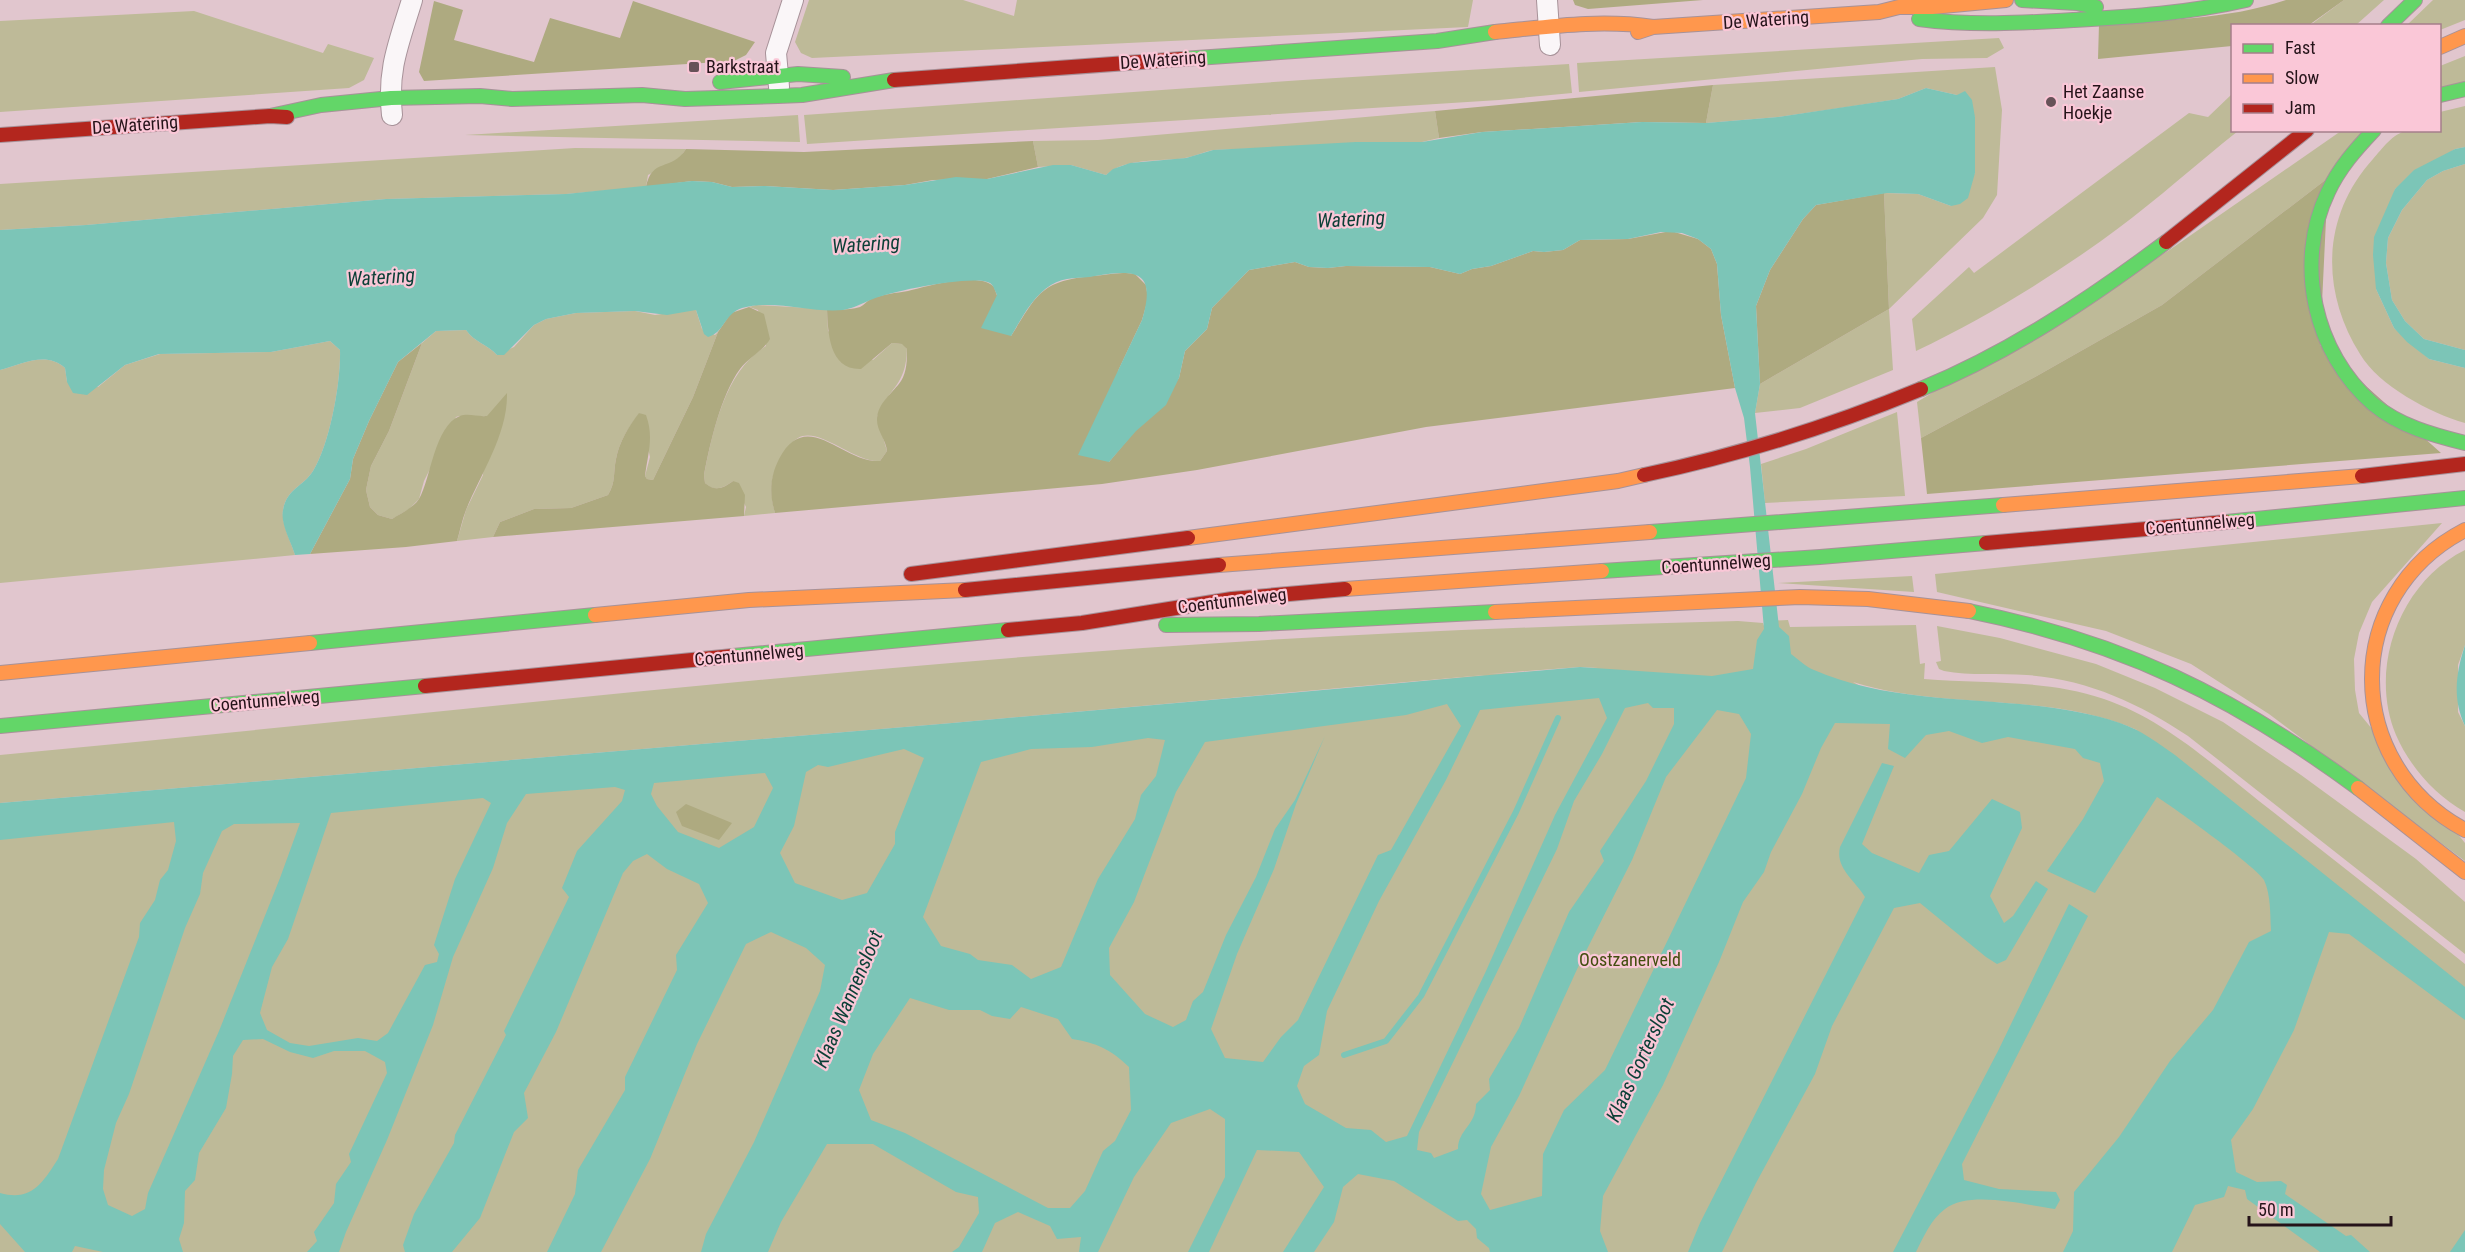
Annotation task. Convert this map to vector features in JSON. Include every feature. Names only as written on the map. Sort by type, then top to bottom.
[{"type":"main road","name":"De Watering","points":[[270,116],[321,105],[392,111],[480,96],[512,99],[642,95],[685,99],[778,96],[890,80],[1437,41],[1551,39],[1627,23],[1653,27],[1879,12],[1899,7],[1932,7],[2006,0]]},
{"type":"main road","points":[[2022,0],[2077,3],[2144,17],[2217,8],[2246,0]]},
{"type":"main road","points":[[2390,24],[2415,0]]},
{"type":"main road","name":"De Watering","points":[[1879,12],[1973,25],[2144,17]]},
{"type":"main road","name":"De Watering","points":[[1599,38],[1631,34],[1653,27]]},
{"type":"main road","points":[[2441,46],[2465,36]]},
{"type":"main road","name":"De Watering","points":[[1437,41],[1495,46]]},
{"type":"main road","name":"De Watering","points":[[642,95],[681,87],[798,74],[890,80]]},
{"type":"main road","points":[[2441,94],[2465,88]]},
{"type":"main road","name":"De Watering","points":[[440,111],[476,108],[512,99]]},
{"type":"main road","name":"De Watering","points":[[0,135],[270,116],[326,118]]},
{"type":"main road","points":[[2287,147],[2297,132]]},
{"type":"main road","points":[[903,576],[962,566],[1448,505],[1608,482],[1720,459],[1788,439],[1854,416],[1920,388],[2007,346],[2094,294],[2204,214],[2305,132]]},
{"type":"main road","points":[[2372,132],[2338,173],[2321,210],[2312,250],[2311,269],[2315,310],[2327,348],[2347,378],[2373,404],[2407,426],[2465,443]]},
{"type":"main road","name":"Coentunnelweg","points":[[0,673],[749,600],[963,590],[1260,561],[2208,490],[2424,470],[2465,464]]},
{"type":"main road","name":"Coentunnelweg","points":[[0,726],[1082,623],[1232,599],[1415,583],[1820,557],[2204,524],[2465,498]]},
{"type":"main road","points":[[2465,530],[2433,549],[2402,581],[2382,622],[2375,643],[2371,680],[2376,717],[2387,751],[2396,767],[2418,796],[2431,808],[2465,830]]},
{"type":"main road","points":[[749,600],[879,579]]},
{"type":"main road","points":[[1082,623],[1232,626],[1818,597],[1899,601],[2020,620],[2120,653],[2188,681],[2263,722],[2318,757],[2465,872]]},
{"type":"street","points":[[392,111],[392,63],[412,0]]},
{"type":"street","points":[[778,96],[779,76],[776,53],[793,0]]},
{"type":"street","points":[[1547,0],[1551,39]]},
{"type":"green space","points":[[809,0],[963,0],[1014,16],[1017,0],[1473,0],[1468,27],[812,58],[801,53],[795,42]]},
{"type":"green space","points":[[2344,0],[2384,0],[2357,24],[2312,24]]},
{"type":"green space","points":[[2433,0],[2465,0],[2465,20],[2441,30],[2441,24],[2408,24]]},
{"type":"green space","points":[[194,11],[323,53],[328,44],[374,58],[364,80],[349,88],[0,112],[0,21]]},
{"type":"green space","points":[[1999,38],[2004,48],[1987,58],[1922,59],[1579,92],[1577,63]]},
{"type":"green space","points":[[2465,56],[2465,82],[2441,88],[2441,66]]},
{"type":"green space","points":[[1569,64],[1572,93],[1499,100],[807,144],[804,115],[1303,80]]},
{"type":"green space","points":[[1995,67],[2002,110],[1997,195],[1983,218],[1889,309],[1884,193],[1918,194],[1951,206],[1975,173],[1975,117],[1957,95],[1926,88],[1898,99],[1778,117],[1706,123],[1713,85]]},
{"type":"green space","points":[[2231,95],[2231,132],[2237,132],[2132,218],[2056,272],[1988,314],[1916,351],[1912,319],[1969,267],[1974,273],[2189,113],[2208,117]]},
{"type":"green space","points":[[2465,106],[2465,147],[2455,149],[2395,189],[2376,289],[2394,328],[2429,359],[2465,368],[2465,423],[2406,397],[2369,366],[2347,330],[2333,279],[2332,254],[2336,228],[2344,204],[2356,181],[2384,146],[2402,132],[2441,132],[2441,112]]},
{"type":"green space","points":[[1435,111],[1439,138],[1422,142],[1213,150],[1185,158],[1123,165],[1106,175],[1071,165],[1038,167],[1033,141],[1098,140]]},
{"type":"green space","points":[[798,115],[800,142],[465,135]]},
{"type":"green space","points":[[2340,132],[2362,132],[2328,178],[2162,305],[1921,438],[1917,402],[2168,251]]},
{"type":"green space","points":[[575,148],[686,149],[679,159],[648,175],[646,187],[566,194],[386,199],[86,225],[0,230],[0,184]]},
{"type":"green space","points":[[2465,164],[2465,350],[2424,339],[2405,321],[2392,300],[2386,263],[2388,238],[2402,210],[2427,180],[2443,171]]},
{"type":"green space","points":[[756,305],[827,309],[828,331],[873,360],[892,343],[903,344],[907,349],[904,371],[877,417],[887,451],[880,461],[859,457],[816,437],[798,438],[788,448],[774,472],[772,499],[775,513],[744,516],[746,507],[733,481],[723,487],[715,488],[705,483],[704,475],[717,421],[731,386],[740,370],[766,346],[758,310],[749,307]]},
{"type":"green space","points":[[1889,309],[1893,370],[1800,408],[1755,413],[1760,384]]},
{"type":"green space","points":[[696,310],[702,329],[715,335],[718,332],[693,397],[653,480],[645,476],[650,457],[640,413],[619,446],[613,482],[608,495],[571,508],[534,509],[500,522],[493,537],[457,541],[466,510],[483,475],[487,416],[460,416],[456,417],[424,481],[419,499],[409,509],[392,519],[378,515],[370,507],[366,490],[371,466],[389,431],[422,343],[436,331],[466,330],[497,355],[514,347],[534,325],[546,319],[576,313],[635,311],[655,315]]},
{"type":"green space","points":[[330,341],[340,350],[340,363],[336,395],[325,445],[313,471],[288,497],[283,510],[285,527],[295,555],[0,583],[0,370],[34,360],[50,360],[65,368],[67,382],[98,387],[125,365],[160,354],[271,352]]},
{"type":"green space","points":[[1897,412],[1905,496],[1765,503],[1761,464],[1806,449]]},
{"type":"green space","points":[[2442,523],[2372,602],[2359,633],[2354,659],[2355,690],[2359,713],[2465,843],[2465,861],[2269,714],[2191,664],[2106,631],[1937,592],[1935,574]]},
{"type":"green space","points":[[2465,550],[2465,645],[2458,665],[2458,712],[2465,726],[2465,812],[2434,789],[2408,758],[2396,735],[2388,709],[2386,682],[2388,655],[2407,605],[2423,583],[2442,564]]},
{"type":"green space","points":[[1912,576],[1914,592],[1778,583]]},
{"type":"green space","name":"Oostzanerveld","points":[[1788,620],[1790,627],[1916,625],[1920,664],[1925,663],[1924,679],[2015,683],[2060,688],[2104,699],[2126,708],[2186,743],[2465,964],[2465,1252],[0,1252],[0,823],[1485,675],[952,723],[0,803],[0,755],[714,684],[1143,648],[1589,625],[1738,621],[1763,623],[1764,626],[1765,621]],"holes":[[[1580,667],[1598,668],[1488,674]],[[1853,682],[1888,691],[1924,696],[2068,710],[2103,718],[2137,730],[1867,690]]]},
{"type":"green space","points":[[1937,626],[2000,638],[2096,664],[2155,688],[2223,722],[2301,775],[2416,859],[2465,902],[2465,954],[2188,736],[2169,724],[2131,703],[2091,687],[2049,677],[1964,673],[1939,669],[1936,662],[1941,661]]},
{"type":"shaded area","points":[[1573,0],[1703,0],[1588,9],[1575,5]]},
{"type":"shaded area","points":[[2286,0],[2344,0],[2310,24],[2231,24],[2231,46],[2098,59],[2099,24],[2170,20],[2263,7]]},
{"type":"shaded area","points":[[434,1],[463,10],[454,40],[534,62],[550,18],[620,38],[633,1],[755,42],[746,55],[734,61],[424,81],[419,72]]},
{"type":"shaded area","points":[[1713,85],[1706,123],[1642,122],[1482,132],[1439,138],[1435,111]]},
{"type":"shaded area","points":[[1033,141],[1038,167],[987,179],[933,180],[905,185],[833,190],[765,186],[732,187],[712,182],[692,181],[646,187],[649,178],[657,168],[674,160],[686,149],[804,152]]},
{"type":"shaded area","points":[[2328,178],[2320,345],[2441,453],[1927,494],[1921,438],[2162,305]]},
{"type":"shaded area","points":[[1884,193],[1889,309],[1760,384],[1756,306],[1770,270],[1803,219],[1816,205]]},
{"type":"shaded area","points":[[1671,231],[1698,239],[1711,249],[1717,264],[1721,315],[1735,388],[1426,427],[1197,470],[1102,484],[775,513],[771,485],[776,466],[790,444],[801,437],[814,437],[826,441],[866,460],[880,461],[887,451],[877,424],[878,414],[882,403],[903,377],[907,349],[902,344],[892,343],[861,369],[850,368],[836,357],[832,348],[827,309],[856,308],[871,299],[885,295],[940,283],[977,280],[987,282],[994,287],[1011,336],[1035,300],[1051,286],[1075,278],[1119,273],[1135,274],[1146,285],[1148,299],[1142,320],[1118,371],[1109,462],[1179,378],[1185,351],[1207,329],[1212,308],[1249,270],[1295,262],[1309,267],[1328,268],[1346,266],[1430,267],[1460,274],[1533,251],[1563,250],[1580,240],[1628,239]]},
{"type":"shaded area","points":[[749,307],[764,314],[770,339],[740,369],[727,392],[713,434],[704,475],[705,483],[716,488],[733,481],[739,483],[745,495],[744,516],[493,537],[500,522],[534,509],[571,508],[608,495],[613,482],[619,446],[639,413],[646,415],[650,431],[645,476],[653,480],[693,397],[718,332],[731,313]]},
{"type":"shaded area","points":[[422,343],[389,431],[371,466],[366,490],[370,507],[378,515],[392,519],[410,508],[419,499],[423,490],[444,430],[451,422],[463,415],[487,416],[507,393],[503,423],[498,438],[466,510],[457,541],[310,554],[350,479],[353,459],[398,362]]},
{"type":"shaded area","points":[[686,804],[732,823],[719,840],[682,826],[676,812]]},
{"type":"water","points":[[1926,88],[1957,95],[1965,91],[1972,100],[1975,117],[1975,173],[1968,198],[1960,204],[1951,206],[1918,194],[1887,193],[1816,205],[1803,219],[1770,270],[1756,306],[1760,384],[1755,413],[1779,627],[1789,636],[1791,654],[1802,663],[1814,670],[1851,683],[1927,697],[2044,707],[2082,713],[2135,729],[2175,755],[2465,987],[2465,1020],[2349,934],[2329,932],[2294,1030],[2253,1109],[2231,1140],[2236,1172],[2257,1182],[2281,1181],[2287,1185],[2285,1194],[2346,1236],[2351,1235],[2370,1252],[2320,1252],[2247,1199],[2245,1190],[2228,1186],[2224,1197],[2195,1205],[2172,1252],[2063,1252],[2073,1231],[2074,1192],[2119,1137],[2170,1061],[2213,1010],[2249,942],[2271,931],[2269,898],[2264,880],[2232,851],[2157,797],[2095,893],[2047,871],[2083,819],[2104,781],[2100,763],[2083,758],[2075,749],[2008,737],[1982,743],[1949,731],[1926,735],[1905,758],[1888,749],[1890,724],[1835,723],[1821,748],[1802,794],[1771,852],[1764,872],[1743,902],[1719,962],[1663,1085],[1603,1196],[1600,1231],[1608,1252],[1490,1252],[1489,1248],[1477,1238],[1476,1229],[1467,1220],[1458,1221],[1394,1181],[1358,1174],[1343,1187],[1334,1222],[1314,1252],[1283,1252],[1324,1187],[1299,1152],[1257,1150],[1209,1252],[1188,1252],[1225,1177],[1225,1119],[1210,1109],[1171,1123],[1134,1177],[1098,1252],[1079,1252],[1081,1237],[1057,1239],[1050,1226],[1018,1212],[995,1223],[982,1252],[952,1252],[959,1247],[979,1213],[978,1197],[956,1192],[873,1144],[827,1144],[781,1222],[768,1252],[701,1252],[706,1234],[754,1142],[820,991],[825,965],[806,948],[771,932],[746,944],[697,1044],[650,1159],[601,1252],[547,1252],[575,1194],[578,1170],[625,1090],[625,1077],[677,970],[676,955],[708,903],[699,884],[667,869],[647,854],[633,861],[623,873],[556,1032],[524,1093],[528,1118],[514,1132],[480,1218],[452,1252],[405,1252],[403,1245],[414,1214],[454,1143],[455,1135],[506,1035],[504,1031],[569,897],[562,888],[577,851],[622,801],[625,790],[615,787],[526,794],[507,823],[493,868],[453,957],[433,1025],[339,1252],[307,1252],[317,1241],[314,1232],[334,1203],[336,1184],[351,1162],[349,1154],[387,1073],[385,1062],[365,1051],[334,1051],[313,1058],[290,1052],[263,1039],[243,1040],[233,1056],[226,1108],[199,1153],[195,1180],[185,1191],[184,1223],[179,1239],[183,1252],[103,1252],[75,1246],[72,1252],[25,1252],[0,1224],[0,1193],[20,1195],[35,1188],[58,1159],[139,937],[140,923],[155,900],[160,880],[168,870],[176,841],[174,822],[0,840],[0,803],[952,723],[1580,667],[1712,676],[1753,669],[1757,640],[1764,629],[1744,418],[1735,388],[1721,315],[1717,264],[1711,249],[1698,239],[1682,233],[1661,232],[1628,239],[1580,240],[1563,250],[1533,251],[1460,274],[1430,267],[1346,266],[1328,268],[1309,267],[1295,262],[1249,270],[1212,308],[1207,329],[1185,351],[1179,378],[1166,405],[1136,431],[1109,462],[1078,455],[1142,320],[1147,292],[1145,283],[1133,274],[1110,274],[1056,282],[1044,290],[1033,302],[1011,336],[981,328],[997,295],[990,283],[981,281],[951,282],[897,292],[843,310],[818,310],[780,305],[742,308],[731,314],[718,332],[708,337],[704,334],[696,310],[667,315],[635,311],[576,313],[546,319],[534,325],[504,355],[497,355],[466,330],[436,331],[398,362],[353,459],[350,479],[310,554],[295,555],[284,527],[283,510],[288,497],[313,471],[325,445],[336,395],[340,350],[330,341],[271,352],[159,354],[125,365],[87,395],[73,393],[67,382],[65,368],[50,360],[34,360],[0,370],[0,230],[86,225],[386,199],[566,194],[692,181],[712,182],[732,187],[765,186],[833,190],[905,185],[956,177],[987,179],[1053,165],[1071,165],[1106,175],[1113,169],[1130,163],[1186,158],[1213,150],[1356,142],[1422,142],[1482,132],[1642,122],[1706,123],[1778,117],[1898,99]],"holes":[[[1599,698],[1607,718],[1555,815],[1486,971],[1407,1136],[1386,1142],[1371,1130],[1346,1128],[1305,1104],[1297,1086],[1304,1066],[1319,1055],[1327,1011],[1379,901],[1446,780],[1480,710]],[[1648,703],[1653,708],[1674,708],[1674,724],[1646,781],[1600,851],[1604,861],[1569,912],[1519,1028],[1489,1079],[1490,1090],[1476,1104],[1473,1117],[1461,1137],[1458,1149],[1434,1158],[1431,1153],[1417,1150],[1419,1132],[1557,849],[1574,801],[1602,754],[1625,708]],[[1447,704],[1461,726],[1391,850],[1378,855],[1298,1020],[1281,1037],[1263,1062],[1225,1058],[1211,1029],[1237,954],[1274,869],[1296,804],[1325,736],[1295,800],[1275,829],[1256,877],[1226,935],[1203,992],[1193,1001],[1186,1020],[1173,1027],[1145,1014],[1110,975],[1109,948],[1134,902],[1176,792],[1205,742],[1406,715]],[[1717,710],[1739,714],[1751,734],[1746,778],[1605,1070],[1564,1110],[1543,1154],[1542,1196],[1490,1210],[1481,1194],[1491,1147],[1519,1096],[1579,965],[1632,860],[1666,777]],[[1148,738],[1165,740],[1156,776],[1141,795],[1135,819],[1098,879],[1061,967],[1031,979],[1012,965],[978,960],[970,954],[941,946],[923,917],[981,762],[1031,749],[1092,747]],[[904,749],[924,758],[895,832],[895,844],[867,893],[842,900],[795,883],[780,853],[794,826],[806,772],[818,765],[828,767]],[[765,773],[773,788],[754,827],[719,848],[678,832],[657,806],[651,794],[654,783]],[[483,798],[491,803],[455,879],[434,945],[439,954],[437,962],[425,965],[388,1033],[377,1041],[358,1038],[309,1046],[290,1043],[267,1030],[260,1013],[272,967],[288,939],[331,813]],[[300,823],[219,1031],[148,1193],[145,1209],[132,1216],[108,1205],[103,1189],[104,1170],[116,1123],[129,1094],[185,928],[200,894],[203,873],[222,831],[234,824]],[[910,998],[949,1010],[980,1010],[992,1016],[1010,1019],[1021,1007],[1058,1019],[1072,1039],[1103,1048],[1129,1067],[1131,1110],[1115,1141],[1103,1151],[1085,1191],[1070,1208],[1048,1208],[905,1133],[871,1120],[859,1090],[873,1054]]]},
{"type":"water","points":[[2465,147],[2465,164],[2443,171],[2427,180],[2402,210],[2388,238],[2386,263],[2392,300],[2405,321],[2424,339],[2465,350],[2465,368],[2429,359],[2407,342],[2394,328],[2376,289],[2373,255],[2374,237],[2395,189],[2414,170],[2455,149]]},
{"type":"water","points":[[2465,645],[2465,726],[2458,705],[2457,686],[2459,666]]},
{"type":"water","points":[[1882,763],[1894,766],[1862,844],[1872,853],[1919,873],[1929,855],[1949,851],[1992,799],[2020,812],[2022,828],[1990,896],[2004,923],[2013,916],[2036,881],[2048,889],[2006,960],[1997,964],[1920,903],[1894,908],[1832,1026],[1815,1074],[1756,1183],[1722,1252],[1688,1252],[1700,1223],[1865,897],[1846,873],[1839,854],[1840,847]]},
{"type":"water","points":[[2069,904],[2088,916],[1962,1164],[1964,1180],[1999,1189],[2056,1192],[2060,1200],[2055,1209],[1998,1200],[1969,1200],[1956,1203],[1936,1218],[1916,1252],[1893,1252],[1998,1051]]},
{"type":"water","points":[[2465,1230],[2465,1252],[2450,1252]]},
{"type":"waterway","points":[[1344,1055],[1386,1041],[1421,996],[1516,812],[1558,718]]},
{"type":"traffic: fast","points":[[2022,0],[2077,3],[2096,7]]},
{"type":"traffic: fast","points":[[1919,19],[1958,23],[2096,19],[2182,11],[2246,0]]},
{"type":"traffic: fast","points":[[2390,24],[2415,0]]},
{"type":"traffic: fast","points":[[1182,59],[1437,41],[1495,32]]},
{"type":"traffic: fast","points":[[720,82],[798,74],[843,77]]},
{"type":"traffic: fast","points":[[270,116],[321,105],[391,98],[480,96],[512,99],[642,95],[685,99],[778,96],[802,95],[894,80]]},
{"type":"traffic: fast","points":[[2441,95],[2465,89]]},
{"type":"traffic: fast","points":[[2372,132],[2337,175],[2318,219],[2312,248],[2312,277],[2316,306],[2324,333],[2336,359],[2353,383],[2383,412],[2405,424],[2465,443]]},
{"type":"traffic: fast","points":[[1921,389],[1954,375],[2017,342],[2108,284],[2166,242]]},
{"type":"traffic: fast","points":[[2226,522],[2465,498]]},
{"type":"traffic: fast","points":[[1650,532],[2003,505]]},
{"type":"traffic: fast","points":[[1602,571],[1820,557],[1986,543]]},
{"type":"traffic: fast","points":[[1969,611],[2077,639],[2126,656],[2174,677],[2266,726],[2358,788]]},
{"type":"traffic: fast","points":[[1166,625],[1259,624],[1495,612]]},
{"type":"traffic: fast","points":[[310,643],[595,615]]},
{"type":"traffic: fast","points":[[733,656],[1008,630]]},
{"type":"traffic: fast","points":[[0,726],[425,686]]},
{"type":"traffic: slow","points":[[1638,32],[1653,27],[1879,12],[1899,7],[1932,7],[2006,0]]},
{"type":"traffic: slow","points":[[1495,32],[1593,24],[1653,27]]},
{"type":"traffic: slow","points":[[2441,47],[2465,36]]},
{"type":"traffic: slow","points":[[1188,538],[1618,481],[1644,475]]},
{"type":"traffic: slow","points":[[2003,505],[2362,476]]},
{"type":"traffic: slow","points":[[2465,530],[2424,559],[2395,595],[2378,636],[2372,680],[2378,723],[2396,764],[2425,801],[2465,830]]},
{"type":"traffic: slow","points":[[1219,565],[1650,532]]},
{"type":"traffic: slow","points":[[1345,589],[1602,571]]},
{"type":"traffic: slow","points":[[595,615],[749,600],[965,590]]},
{"type":"traffic: slow","points":[[1495,612],[1800,597],[1868,599],[1969,611]]},
{"type":"traffic: slow","points":[[0,673],[310,643]]},
{"type":"traffic: slow","points":[[2358,788],[2465,872]]},
{"type":"traffic: jam","points":[[894,80],[1182,59]]},
{"type":"traffic: jam","points":[[0,135],[270,116],[287,117]]},
{"type":"traffic: jam","points":[[2166,242],[2304,132]]},
{"type":"traffic: jam","points":[[1644,475],[1784,438],[1921,389]]},
{"type":"traffic: jam","points":[[2362,476],[2465,464]]},
{"type":"traffic: jam","points":[[1986,543],[2226,522]]},
{"type":"traffic: jam","points":[[911,574],[1188,538]]},
{"type":"traffic: jam","points":[[965,590],[1219,565]]},
{"type":"traffic: jam","points":[[1008,630],[1082,623],[1232,599],[1345,589]]},
{"type":"traffic: jam","points":[[425,686],[733,656]]},
{"type":"place","name":"Barkstraat","points":[[694,67]]},
{"type":"place","name":"Het Zaanse Hoekje","points":[[2051,102]]},
{"type":"water label","name":"Watering","points":[[1351,219]]},
{"type":"water label","name":"Watering","points":[[866,244]]},
{"type":"water label","name":"Watering","points":[[381,277]]},
{"type":"water label","name":"Klaas Wannensloot","points":[[848,999]]},
{"type":"water label","name":"Klaas Gortersloot","points":[[1640,1060]]}]
